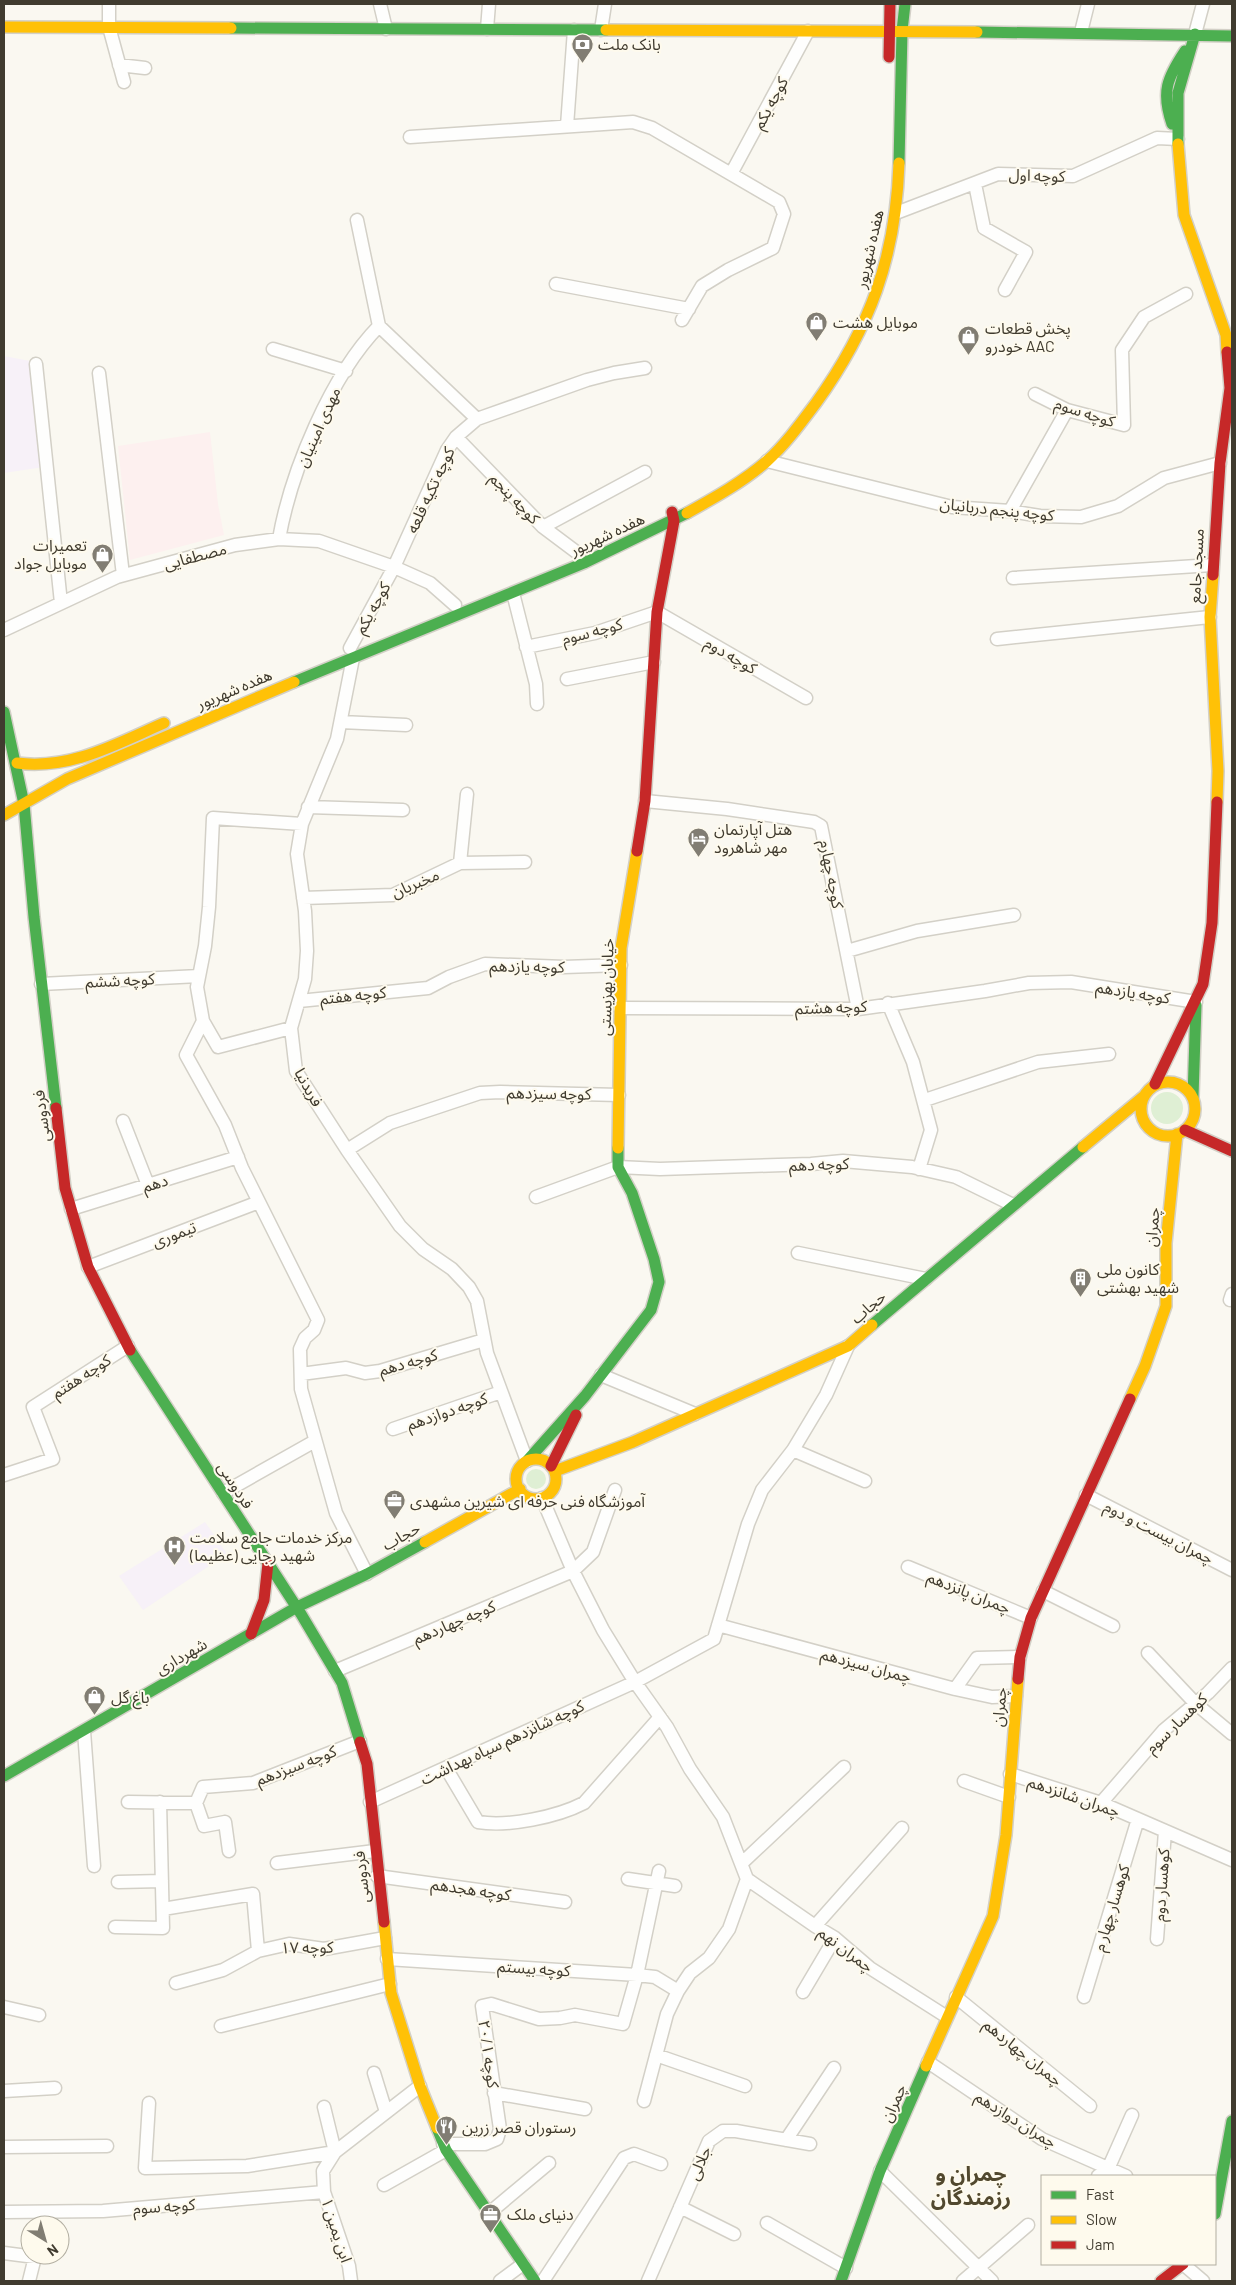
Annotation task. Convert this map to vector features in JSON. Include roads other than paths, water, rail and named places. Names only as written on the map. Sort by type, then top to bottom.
[{"type":"street","points":[[109,4],[109,27],[124,82]]},
{"type":"street","points":[[380,4],[386,29]]},
{"type":"street","points":[[487,29],[489,4]]},
{"type":"street","points":[[601,30],[605,4]]},
{"type":"street","name":"هفده شهریور","points":[[284,674],[351,653],[513,593],[584,564],[672,515],[760,453],[794,415],[830,365],[844,340],[871,279],[885,212],[889,157],[890,4]]},
{"type":"street","name":"هفده شهریور","points":[[4,815],[67,779],[455,605],[720,494],[767,461],[818,401],[839,371],[854,344],[881,282],[896,213],[900,158],[902,31],[905,4]]},
{"type":"street","points":[[1081,32],[1088,4]]},
{"type":"street","points":[[1196,34],[1203,4]]},
{"type":"street","points":[[4,27],[1081,32],[1232,36]]},
{"type":"street","points":[[567,126],[574,30]]},
{"type":"street","name":"کوچه یکم","points":[[731,174],[808,31]]},
{"type":"street","name":"مسجد جامع","points":[[1196,34],[1169,74],[1164,90],[1165,107],[1178,139],[1184,215],[1226,335],[1230,388],[1220,463],[1210,616],[1214,724],[1218,771],[1210,946],[1203,984],[1196,1002]]},
{"type":"street","points":[[119,65],[144,68]]},
{"type":"street","points":[[410,137],[633,122],[652,128],[779,202],[784,214],[773,248],[728,270],[702,286],[682,320]]},
{"type":"street","name":"کوچه اول","points":[[896,213],[998,174],[1073,176],[1157,138],[1178,139]]},
{"type":"street","points":[[975,184],[984,228],[1026,252],[1005,290]]},
{"type":"street","points":[[357,220],[379,326],[477,419]]},
{"type":"street","points":[[556,284],[689,309]]},
{"type":"street","name":"کوچه سوم","points":[[1035,394],[1066,410],[1124,425],[1122,350],[1144,317],[1186,294]]},
{"type":"street","name":"مهدی امینیان","points":[[279,538],[284,514],[303,457],[322,411],[364,341],[379,326]]},
{"type":"street","points":[[273,349],[346,371]]},
{"type":"street","points":[[36,364],[61,603]]},
{"type":"street","name":"کوچه تکیه قلعه","points":[[394,567],[447,450],[456,437],[477,419],[587,380],[614,372],[645,368]]},
{"type":"street","points":[[99,373],[123,575]]},
{"type":"street","points":[[1010,511],[1066,410]]},
{"type":"street","name":"کوچه پنجم","points":[[456,437],[542,527],[579,554]]},
{"type":"street","name":"کوچه پنجم دربانیان","points":[[767,461],[952,507],[1010,511],[1040,516],[1081,517],[1118,506],[1164,478],[1220,463]]},
{"type":"street","points":[[542,527],[645,472]]},
{"type":"street","name":"خیابان بهزیستی","points":[[527,1461],[585,1396],[651,1310],[659,1282],[646,1230],[632,1193],[618,1167],[621,948],[645,801],[657,612],[672,515]]},
{"type":"street","name":"مصطفایی","points":[[4,630],[123,575],[235,545],[279,538],[319,541],[394,567]]},
{"type":"street","points":[[1013,578],[1212,565]]},
{"type":"street","points":[[394,567],[430,583],[455,605]]},
{"type":"street","name":"کوچه یکم","points":[[351,653],[394,567]]},
{"type":"street","points":[[513,593],[536,684],[538,704]]},
{"type":"street","name":"کوچه سوم","points":[[526,647],[595,632],[657,612]]},
{"type":"street","name":"کوچه دوم","points":[[657,612],[806,698]]},
{"type":"street","points":[[997,639],[1210,616]]},
{"type":"street","name":"فریدنیا","points":[[351,653],[337,739],[302,824],[297,854],[307,951],[305,979],[292,1028],[296,1071],[347,1150],[400,1226],[423,1249],[452,1269],[469,1287],[477,1301],[484,1340],[527,1461]]},
{"type":"street","points":[[567,679],[654,662]]},
{"type":"street","name":"فردوسی","points":[[4,712],[17,763],[24,804],[41,984],[66,1188],[88,1267],[128,1346],[297,1608],[342,1683],[367,1764],[377,1876],[390,1984],[420,2086],[445,2147],[534,2281]]},
{"type":"street","points":[[17,763],[42,767],[66,764],[175,719]]},
{"type":"street","points":[[341,722],[406,725]]},
{"type":"street","points":[[460,864],[467,794]]},
{"type":"street","name":"کوچه چهارم","points":[[645,801],[727,809],[814,822],[821,826],[858,1009]]},
{"type":"street","points":[[308,807],[403,810]]},
{"type":"street","points":[[292,1028],[218,1047],[203,1021],[197,987],[209,907],[213,818],[302,824]]},
{"type":"street","name":"مخبریان","points":[[303,898],[393,895],[460,864],[525,862]]},
{"type":"street","points":[[847,951],[917,931],[1014,915]]},
{"type":"street","name":"کوچه یازدهم","points":[[407,990],[428,988],[485,964],[564,967],[621,965]]},
{"type":"street","name":"کوچه ششم","points":[[41,984],[199,976]]},
{"type":"street","name":"کوچه هشتم","points":[[620,1008],[858,1009],[888,1003],[985,991],[1029,982],[1071,982]]},
{"type":"street","name":"کوچه یازدهم","points":[[1071,982],[1196,1002]]},
{"type":"street","name":"کوچه هفتم","points":[[298,1001],[407,990]]},
{"type":"street","points":[[1196,1002],[1163,1064],[1156,1084],[1143,1097],[1141,1125],[1159,1135],[1181,1132],[1201,1122]]},
{"type":"street","points":[[1196,1002],[1193,1097],[1201,1122],[1230,1150]]},
{"type":"street","points":[[888,1003],[913,1062],[925,1100],[931,1130],[919,1169]]},
{"type":"street","points":[[203,1021],[186,1055],[226,1125],[238,1157],[318,1320],[314,1330],[305,1338],[300,1349],[301,1389],[336,1514],[367,1574]]},
{"type":"street","points":[[925,1100],[1038,1062],[1109,1054]]},
{"type":"street","points":[[1156,1084],[1173,1082],[1181,1084],[1193,1097]]},
{"type":"street","name":"کوچه سیزدهم","points":[[347,1150],[390,1123],[480,1093],[619,1095]]},
{"type":"street","name":"حجاب","points":[[632,1442],[848,1346],[1012,1205],[1143,1097]]},
{"type":"street","points":[[123,1121],[148,1185]]},
{"type":"street","points":[[1090,1141],[1120,1129]]},
{"type":"street","points":[[1181,1132],[1230,1150]]},
{"type":"street","name":"چمران","points":[[841,2281],[880,2172],[993,1916],[1006,1836],[1020,1657],[1031,1618],[1042,1591],[1144,1366],[1166,1306],[1166,1243],[1181,1132]]},
{"type":"street","name":"دهم","points":[[71,1209],[238,1157]]},
{"type":"street","name":"کوچه دهم","points":[[618,1167],[660,1169],[811,1164],[844,1161],[919,1169],[956,1177],[1012,1205]]},
{"type":"street","points":[[536,1197],[618,1167]]},
{"type":"street","name":"تیموری","points":[[88,1267],[260,1202]]},
{"type":"street","points":[[798,1253],[926,1279]]},
{"type":"street","name":"کوچه دهم","points":[[300,1374],[346,1368],[365,1373],[380,1371],[484,1340]]},
{"type":"street","name":"کوچه هفتم","points":[[4,1475],[53,1459],[33,1407],[128,1346]]},
{"type":"street","points":[[718,1626],[748,1524],[762,1490],[793,1450],[826,1395],[848,1346]]},
{"type":"street","points":[[601,1375],[695,1414]]},
{"type":"street","name":"کوچه دوازدهم","points":[[393,1430],[501,1392]]},
{"type":"street","name":"خیابان بهزیستی","points":[[553,1469],[585,1396]]},
{"type":"street","points":[[222,1493],[315,1441]]},
{"type":"street","points":[[553,1469],[632,1442]]},
{"type":"street","points":[[556,1484],[553,1469],[540,1460],[527,1461],[522,1465],[517,1477],[520,1489],[529,1498],[542,1498],[548,1495],[556,1484],[632,1442]]},
{"type":"street","points":[[793,1450],[865,1482]]},
{"type":"street","name":"حجاب","points":[[297,1608],[367,1574],[520,1489]]},
{"type":"street","points":[[574,1571],[593,1552],[615,1490]]},
{"type":"street","name":"چمران بیست و دوم","points":[[1086,1495],[1232,1570]]},
{"type":"street","points":[[542,1498],[574,1571],[603,1630],[635,1682],[660,1717],[690,1769],[723,1817],[747,1879],[729,1929],[709,1958],[690,1973],[678,1991],[667,2014],[644,2101]]},
{"type":"street","points":[[250,1635],[261,1615],[266,1600],[268,1563]]},
{"type":"street","name":"چمران پانزدهم","points":[[908,1567],[1031,1618]]},
{"type":"street","name":"کوچه چهاردهم","points":[[334,1671],[574,1571]]},
{"type":"street","points":[[1042,1591],[1113,1626]]},
{"type":"street","name":"شهرداری","points":[[4,1776],[297,1608]]},
{"type":"street","name":"کوچه شانزدهم سپاه بهداشت","points":[[370,1802],[635,1682],[714,1639],[718,1626]]},
{"type":"street","name":"چمران سیزدهم","points":[[718,1626],[955,1689],[992,1697],[1016,1696]]},
{"type":"street","points":[[1148,1653],[1195,1703],[1232,1734]]},
{"type":"street","points":[[955,1689],[977,1658],[1020,1657]]},
{"type":"street","name":"کوهسار سوم","points":[[1101,1803],[1164,1730],[1232,1668]]},
{"type":"street","points":[[446,1768],[478,1822],[491,1824],[567,1812],[584,1803],[660,1717]]},
{"type":"street","points":[[84,1731],[94,1866]]},
{"type":"street","name":"کوچه سیزدهم","points":[[196,1804],[204,1787],[253,1783],[360,1741]]},
{"type":"street","points":[[742,1863],[844,1767]]},
{"type":"street","name":"چمران شانزدهم","points":[[1010,1774],[1101,1803],[1232,1860]]},
{"type":"street","points":[[964,1781],[1009,1797]]},
{"type":"street","points":[[128,1802],[196,1804],[204,1826],[225,1822],[229,1851]]},
{"type":"street","points":[[116,1927],[163,1928],[160,1802]]},
{"type":"street","name":"کوهسار چهار م","points":[[1084,1997],[1138,1819]]},
{"type":"street","points":[[815,1926],[902,1828]]},
{"type":"street","name":"کوهسار دوم","points":[[1157,1939],[1165,1831]]},
{"type":"street","points":[[277,1863],[375,1851]]},
{"type":"street","name":"کوچه هجدهم","points":[[377,1876],[565,1902]]},
{"type":"street","points":[[628,1879],[657,1877],[675,1886]]},
{"type":"street","name":"کوچه ۲۰/۱","points":[[445,2147],[485,2144],[497,2139],[500,2129],[482,2006],[491,2004],[539,2019],[575,2015],[623,2024],[637,1975],[657,1877]]},
{"type":"street","name":"چمران نهم","points":[[747,1879],[835,1938],[870,1968],[947,2017]]},
{"type":"street","points":[[118,1882],[162,1881]]},
{"type":"street","points":[[163,1910],[253,1894],[258,1951]]},
{"type":"street","name":"۱۷ کوچه","points":[[176,1983],[222,1970],[258,1951],[289,1944],[324,1949],[384,1938]]},
{"type":"street","points":[[803,1992],[835,1938]]},
{"type":"street","name":"کوچه بیستم","points":[[387,1959],[637,1975],[655,1977],[678,1991]]},
{"type":"street","points":[[221,2026],[390,1984]]},
{"type":"street","name":"چمران چهاردهم","points":[[956,1998],[1090,2106]]},
{"type":"street","points":[[4,2007],[39,2015]]},
{"type":"street","points":[[656,2055],[745,2086]]},
{"type":"street","name":"چمران دوازدهم","points":[[928,2062],[1042,2139],[1103,2173],[1118,2175]]},
{"type":"street","points":[[786,2140],[834,2068]]},
{"type":"street","points":[[374,2073],[386,2112]]},
{"type":"street","points":[[149,2103],[145,2168],[247,2166],[335,2152],[420,2086]]},
{"type":"street","points":[[4,2091],[55,2088]]},
{"type":"street","points":[[494,2093],[585,2109]]},
{"type":"street","points":[[324,2107],[335,2152]]},
{"type":"street","points":[[1103,2173],[1132,2115]]},
{"type":"street","points":[[1216,2208],[1232,2121]]},
{"type":"street","name":"جلالی","points":[[648,2281],[708,2141],[723,2131],[736,2131],[810,2144]]},
{"type":"street","points":[[4,2147],[107,2146]]},
{"type":"street","points":[[384,2185],[445,2147]]},
{"type":"street","name":"ابن یمین ۱","points":[[335,2152],[323,2171],[324,2192],[349,2266],[351,2281]]},
{"type":"street","points":[[543,2281],[624,2158],[634,2154],[661,2164]]},
{"type":"street","points":[[488,2214],[549,2163]]},
{"type":"street","points":[[880,2172],[992,2281]]},
{"type":"street","name":"کوچه سوم","points":[[4,2212],[103,2211],[324,2192]]},
{"type":"street","points":[[680,2207],[734,2234]]},
{"type":"street","points":[[767,2223],[846,2268]]},
{"type":"street","points":[[963,2281],[1028,2225]]},
{"type":"street","points":[[4,2253],[35,2257],[29,2281]]},
{"type":"street","points":[[500,2281],[523,2264]]},
{"type":"street","points":[[1161,2281],[1182,2265]]},
{"type":"street","points":[[1184,2265],[1202,2281]]},
{"type":"place","name":"بانک ملت","points":[[582,63]]},
{"type":"place","name":"موبایل هشت","points":[[817,341]]},
{"type":"place","name":"پخش قطعات خودرو AAC","points":[[969,356]]},
{"type":"place","name":"تعمیرات موبایل جواد","points":[[103,573]]},
{"type":"place","name":"هتل آپارتمان مهر شاهرود","points":[[698,857]]},
{"type":"place","name":"کانون ملی شهید بهشتی","points":[[1081,1297]]},
{"type":"place","name":"آموزشگاه فنی حرفه ای شیرین مشهدی","points":[[394,1520]]},
{"type":"place","name":"مرکز خدمات جامع سلامت شهید رجایی (عظیما)","points":[[174,1565]]},
{"type":"place","name":"باغ گل","points":[[95,1716]]},
{"type":"place","name":"رستوران قصر زرین","points":[[446,2146]]},
{"type":"place","name":"دنیای ملک","points":[[491,2233]]},
{"type":"district","name":"چمران و رزمندگان","points":[[971,2186]]}]
